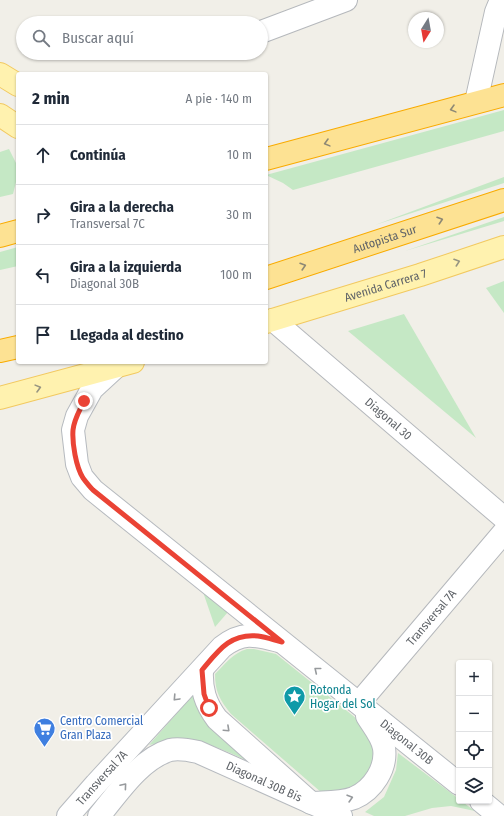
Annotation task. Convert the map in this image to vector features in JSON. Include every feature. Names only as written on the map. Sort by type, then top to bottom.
[{"type":"highway","points":[[268,158],[504,95]]},
{"type":"highway","name":"Autopista Sur","points":[[268,277],[504,200]]},
{"type":"highway","points":[[0,236],[16,232]]},
{"type":"highway","points":[[0,352],[16,348]]},
{"type":"main road","points":[[268,29],[313,7],[346,0]]},
{"type":"main road","points":[[476,102],[496,12],[501,0]]},
{"type":"main road","points":[[0,115],[16,126]]},
{"type":"main road","name":"Avenida Carrera 7","points":[[269,321],[420,275],[504,247]]},
{"type":"main road","name":"Diagonal 30","points":[[269,321],[504,518]]},
{"type":"main road","points":[[0,398],[125,364]]},
{"type":"main road","name":"Diagonal 30B","points":[[125,364],[92,389],[77,416],[73,430],[74,448],[77,464],[82,477],[93,490],[456,782]]},
{"type":"main road","name":"Transversal 7A","points":[[358,703],[504,532]]},
{"type":"main road","name":"Transversal 7A","points":[[68,816],[222,647],[233,639],[246,636],[258,636],[282,642]]},
{"type":"main road","points":[[202,670],[204,694],[209,708],[217,719],[312,803],[354,798],[362,794],[372,785],[379,775],[383,763],[384,749],[378,734],[358,703]]},
{"type":"main road","name":"Transversal 7A","points":[[99,816],[137,772],[153,758],[171,750],[187,750]]},
{"type":"main road","name":"Diagonal 30B Bis","points":[[187,750],[198,752],[341,816]]},
{"type":"main road","points":[[485,804],[499,816]]},
{"type":"green space","points":[[504,110],[504,131],[293,190],[268,176],[268,174]]},
{"type":"green space","points":[[9,149],[16,163],[16,182],[13,194],[0,197],[0,152]]},
{"type":"green space","points":[[504,177],[504,183],[375,225]]},
{"type":"green space","points":[[504,217],[504,221],[405,251]]},
{"type":"green space","points":[[16,248],[16,266],[0,270],[0,252]]},
{"type":"green space","points":[[504,281],[504,313],[486,288]]},
{"type":"green space","points":[[404,314],[476,438],[348,331]]},
{"type":"green space","points":[[203,592],[228,612],[215,627]]},
{"type":"green space","points":[[247,649],[276,654],[362,723],[376,750],[372,773],[350,791],[322,793],[231,714],[219,696],[215,674],[233,656]]},
{"type":"green space","points":[[193,695],[202,716],[250,762],[216,747],[198,742],[176,740],[149,745]]},
{"type":"green space","points":[[398,753],[456,797],[456,804],[465,804],[475,811],[451,806],[432,808],[405,816],[374,816],[365,812],[384,797],[396,770]]},
{"type":"place","name":"Rotonda Hogar del Sol","points":[[294,716]]},
{"type":"place","name":"Centro Comercial Gran Plaza","points":[[45,748]]},
{"type":"route","points":[[84,401],[77,416],[73,430],[77,464],[82,477],[93,490],[282,642],[258,636],[246,636],[233,639],[222,647],[202,670],[204,694],[209,708]]}]
